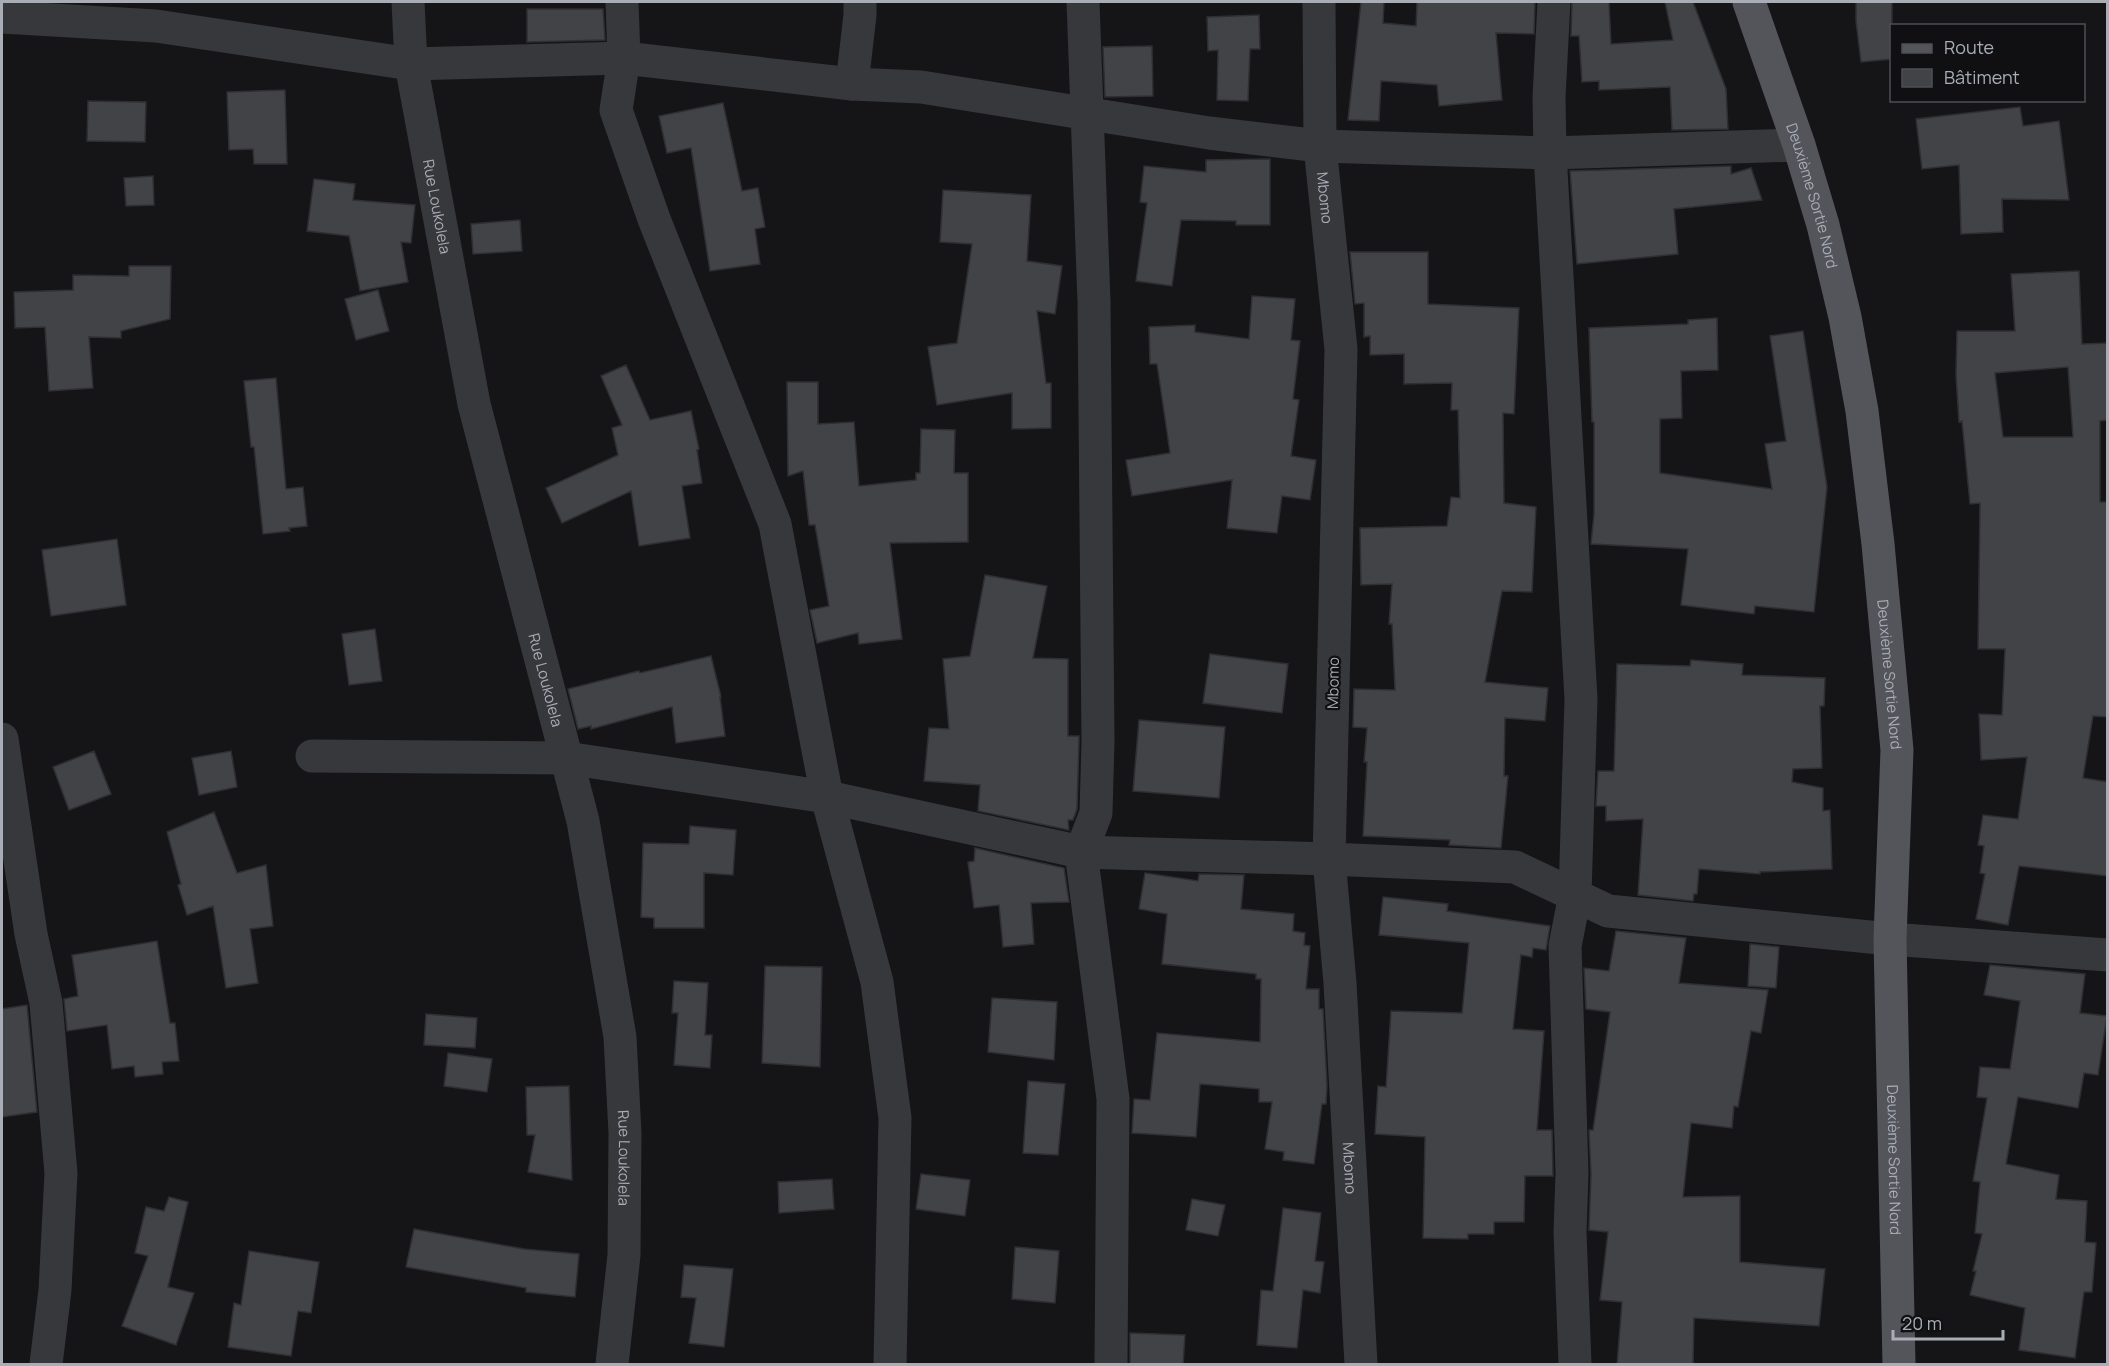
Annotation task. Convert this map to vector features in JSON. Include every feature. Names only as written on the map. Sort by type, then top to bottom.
[{"type":"main road","name":"Deuxième Sortie Nord","points":[[1749,2],[1799,145],[1823,225],[1845,317],[1862,411],[1877,533],[1897,750],[1890,939],[1899,1365]]},
{"type":"street","name":"Rue Loukolela","points":[[408,2],[411,64],[474,404],[583,821],[620,1037],[625,1133],[624,1255],[612,1365]]},
{"type":"street","points":[[621,2],[624,58],[616,110],[654,219],[775,524],[827,797],[877,982],[895,1119],[890,1365]]},
{"type":"street","points":[[852,84],[860,2]]},
{"type":"street","points":[[1083,2],[1094,302],[1098,742],[1096,813],[1081,852],[1113,1099],[1111,1365]]},
{"type":"street","name":"Mbomo","points":[[1319,2],[1320,146],[1341,349],[1329,859],[1340,983],[1361,1365]]},
{"type":"street","points":[[1554,2],[1549,97],[1550,153],[1581,699],[1575,895],[1565,946],[1572,1162],[1570,1233],[1575,1365]]},
{"type":"street","points":[[2,17],[156,26],[411,64],[624,58],[852,84],[921,87],[1209,133],[1320,146],[1550,153],[1799,145]]},
{"type":"street","points":[[2,739],[31,934],[46,1003],[60,1162],[55,1290],[46,1365]]},
{"type":"street","points":[[312,756],[566,758],[827,797],[1081,852],[1515,867],[1608,911],[1890,939],[2108,955]]},
{"type":"building","points":[[1361,2],[1384,2],[1383,23],[1416,26],[1417,2],[1535,2],[1534,34],[1496,33],[1502,100],[1439,106],[1437,85],[1381,81],[1379,121],[1348,120]]},
{"type":"building","points":[[1572,2],[1609,2],[1611,44],[1673,40],[1665,2],[1693,2],[1726,89],[1728,129],[1672,130],[1670,87],[1599,90],[1599,81],[1582,82],[1579,36],[1571,36]]},
{"type":"building","points":[[1856,2],[1892,2],[1890,59],[1861,62]]},
{"type":"building","points":[[527,9],[603,9],[605,40],[527,42]]},
{"type":"building","points":[[1259,15],[1260,49],[1250,49],[1248,101],[1217,100],[1218,50],[1208,51],[1207,17]]},
{"type":"building","points":[[1152,46],[1153,96],[1105,97],[1103,47]]},
{"type":"building","points":[[285,90],[287,164],[254,164],[253,149],[229,150],[227,92]]},
{"type":"building","points":[[88,101],[146,102],[145,142],[87,141]]},
{"type":"building","points":[[723,103],[742,191],[758,188],[765,227],[755,229],[760,264],[710,271],[691,148],[667,153],[659,116]]},
{"type":"building","points":[[2020,107],[2023,126],[2059,121],[2069,200],[2002,199],[2003,232],[1961,234],[1959,165],[1922,169],[1916,119]]},
{"type":"building","points":[[1270,159],[1270,225],[1236,225],[1236,221],[1181,220],[1172,286],[1136,281],[1147,203],[1140,202],[1144,166],[1206,172],[1206,160]]},
{"type":"building","points":[[1731,166],[1731,174],[1751,168],[1762,200],[1674,209],[1678,254],[1577,264],[1570,171]]},
{"type":"building","points":[[153,176],[154,205],[126,206],[124,178]]},
{"type":"building","points":[[314,179],[355,184],[353,200],[415,205],[411,243],[401,242],[408,282],[360,291],[349,236],[307,231]]},
{"type":"building","points":[[943,190],[1031,195],[1027,261],[1062,266],[1055,314],[1037,311],[1046,383],[1051,383],[1051,428],[1012,429],[1012,393],[937,405],[928,347],[957,343],[972,244],[940,242]]},
{"type":"building","points":[[520,220],[522,251],[473,254],[471,224]]},
{"type":"building","points":[[1350,252],[1428,252],[1428,304],[1519,308],[1514,414],[1503,413],[1504,503],[1536,507],[1532,592],[1502,591],[1485,682],[1548,688],[1545,721],[1505,718],[1504,776],[1508,776],[1501,848],[1449,845],[1450,840],[1363,836],[1367,728],[1353,727],[1354,689],[1395,690],[1392,624],[1389,624],[1392,584],[1361,585],[1360,528],[1447,526],[1451,497],[1460,498],[1458,410],[1451,410],[1452,383],[1404,384],[1404,354],[1370,355],[1370,336],[1364,337],[1364,303],[1355,304]]},
{"type":"building","points":[[129,266],[171,266],[170,319],[121,331],[121,338],[89,337],[93,388],[49,391],[45,327],[15,328],[14,292],[73,290],[73,275],[129,276]]},
{"type":"building","points":[[2079,271],[2082,344],[2108,343],[2108,420],[2100,421],[2100,502],[2108,502],[2108,717],[2093,716],[2083,778],[2108,782],[2108,876],[2019,866],[2008,925],[1976,919],[1985,874],[1980,873],[1984,846],[1978,845],[1983,815],[2018,819],[2027,757],[1981,760],[1979,714],[2002,715],[2005,649],[1978,649],[1980,503],[1970,504],[1962,421],[1959,422],[1956,375],[1957,331],[2015,331],[2011,274]],"holes":[[[2068,367],[2073,437],[2003,437],[1995,373]]]},
{"type":"building","points":[[378,290],[389,331],[356,340],[345,299]]},
{"type":"building","points":[[1252,296],[1295,299],[1291,340],[1300,341],[1293,399],[1299,400],[1291,456],[1316,460],[1310,500],[1282,496],[1277,533],[1227,528],[1232,480],[1132,496],[1126,460],[1170,453],[1157,364],[1150,364],[1149,327],[1195,325],[1195,332],[1249,339]]},
{"type":"building","points":[[1717,318],[1718,370],[1681,371],[1682,418],[1660,419],[1660,473],[1772,489],[1765,444],[1786,441],[1770,336],[1803,331],[1827,487],[1814,612],[1755,606],[1754,614],[1681,605],[1688,549],[1591,544],[1594,514],[1594,422],[1592,422],[1589,328],[1688,324],[1688,320]]},
{"type":"building","points":[[626,365],[650,420],[691,411],[699,449],[697,450],[702,483],[682,486],[690,538],[639,546],[631,491],[562,523],[546,488],[618,455],[612,428],[622,425],[601,376]]},
{"type":"building","points":[[276,378],[286,489],[303,487],[307,526],[289,528],[290,531],[263,534],[244,381]]},
{"type":"building","points":[[787,382],[818,382],[818,424],[854,422],[859,486],[916,480],[916,473],[920,473],[921,429],[955,430],[954,473],[968,473],[968,542],[890,543],[902,639],[859,644],[858,633],[817,643],[810,610],[829,606],[815,525],[809,525],[803,471],[788,476]]},
{"type":"building","points":[[117,539],[126,605],[51,616],[42,550]]},
{"type":"building","points":[[985,575],[1047,586],[1033,658],[1068,659],[1068,736],[1079,736],[1077,809],[1073,820],[1068,820],[1069,830],[978,811],[980,785],[924,781],[929,728],[949,729],[943,659],[970,656]]},
{"type":"building","points":[[375,629],[382,681],[349,685],[342,634]]},
{"type":"building","points":[[1210,654],[1288,664],[1282,713],[1203,703]]},
{"type":"building","points":[[711,656],[721,697],[725,736],[676,743],[672,707],[591,729],[591,726],[578,729],[568,689]]},
{"type":"building","points":[[1691,660],[1743,664],[1742,675],[1825,678],[1824,706],[1820,706],[1822,768],[1793,769],[1792,782],[1823,788],[1823,811],[1830,810],[1832,869],[1760,872],[1760,874],[1699,869],[1697,894],[1694,894],[1693,901],[1638,895],[1643,819],[1606,821],[1606,806],[1596,806],[1598,771],[1614,771],[1617,664],[1690,666]]},
{"type":"building","points":[[1139,720],[1225,727],[1219,798],[1133,791]]},
{"type":"building","points":[[94,751],[111,794],[69,810],[53,767]]},
{"type":"building","points":[[231,751],[237,787],[199,795],[192,758]]},
{"type":"building","points":[[214,812],[237,873],[266,865],[273,926],[250,929],[258,983],[226,988],[213,906],[187,915],[178,885],[181,884],[167,832]]},
{"type":"building","points":[[690,826],[736,830],[733,875],[704,873],[704,928],[654,928],[654,918],[641,917],[643,843],[689,844]]},
{"type":"building","points":[[975,848],[1064,868],[1069,902],[1031,903],[1034,944],[1003,947],[999,905],[974,908],[968,862],[974,861]]},
{"type":"building","points":[[1145,873],[1198,881],[1199,874],[1244,875],[1241,909],[1294,914],[1293,931],[1305,933],[1304,945],[1310,946],[1306,989],[1319,989],[1319,1009],[1323,1009],[1326,1104],[1322,1104],[1314,1164],[1283,1160],[1284,1152],[1265,1149],[1272,1102],[1259,1102],[1259,1089],[1200,1084],[1196,1137],[1132,1133],[1134,1099],[1150,1100],[1157,1033],[1260,1042],[1261,979],[1256,979],[1256,974],[1162,964],[1167,914],[1139,909]]},
{"type":"building","points":[[1383,897],[1448,904],[1447,911],[1550,926],[1546,950],[1533,948],[1532,957],[1521,955],[1513,1029],[1544,1031],[1537,1130],[1552,1130],[1553,1176],[1525,1176],[1524,1222],[1494,1222],[1494,1234],[1468,1234],[1468,1239],[1423,1238],[1425,1137],[1375,1134],[1378,1086],[1386,1087],[1391,1011],[1462,1013],[1469,943],[1379,935]]},
{"type":"building","points":[[1616,931],[1686,938],[1679,983],[1768,990],[1761,1033],[1751,1031],[1738,1107],[1734,1106],[1732,1128],[1691,1123],[1683,1197],[1740,1196],[1740,1262],[1825,1269],[1819,1326],[1694,1318],[1693,1365],[1617,1365],[1622,1302],[1600,1300],[1608,1232],[1589,1230],[1591,1174],[1589,1130],[1593,1130],[1610,1012],[1586,1009],[1584,968],[1609,971]]},
{"type":"building","points":[[157,941],[170,1023],[175,1023],[179,1061],[162,1062],[163,1074],[135,1077],[134,1066],[112,1069],[107,1025],[67,1031],[64,999],[78,996],[72,955]]},
{"type":"building","points":[[1750,944],[1779,947],[1776,988],[1748,986]]},
{"type":"building","points":[[1990,965],[2085,974],[2080,1013],[2107,1016],[2098,1075],[2084,1073],[2078,1108],[2018,1097],[2006,1164],[2059,1175],[2056,1199],[2087,1201],[2085,1242],[2096,1243],[2092,1292],[2084,1292],[2075,1358],[2019,1350],[2025,1308],[1970,1295],[1982,1234],[1975,1233],[1980,1182],[1973,1181],[1987,1098],[1977,1097],[1980,1067],[2010,1069],[2020,1001],[1984,995]]},
{"type":"building","points":[[765,966],[822,967],[820,1067],[762,1063]]},
{"type":"building","points":[[674,981],[708,983],[705,1035],[712,1035],[710,1068],[674,1065],[678,1013],[672,1013]]},
{"type":"building","points":[[992,998],[1057,1002],[1054,1060],[988,1052]]},
{"type":"building","points":[[27,1005],[37,1112],[2,1117],[2,1009]]},
{"type":"building","points":[[426,1014],[477,1018],[475,1048],[424,1045]]},
{"type":"building","points":[[448,1053],[492,1059],[487,1092],[444,1086]]},
{"type":"building","points":[[1028,1081],[1065,1084],[1058,1155],[1023,1153]]},
{"type":"building","points":[[569,1086],[572,1180],[528,1172],[535,1135],[527,1135],[526,1087]]},
{"type":"building","points":[[921,1174],[970,1180],[965,1216],[916,1209]]},
{"type":"building","points":[[832,1179],[834,1209],[779,1213],[778,1182]]},
{"type":"building","points":[[169,1197],[188,1202],[168,1287],[194,1293],[176,1345],[122,1326],[148,1256],[135,1253],[146,1207],[164,1211]]},
{"type":"building","points":[[1192,1199],[1225,1205],[1218,1236],[1186,1230]]},
{"type":"building","points":[[1283,1208],[1321,1213],[1315,1261],[1324,1262],[1320,1293],[1303,1290],[1297,1348],[1257,1345],[1261,1290],[1273,1291]]},
{"type":"building","points":[[414,1229],[524,1249],[579,1254],[575,1297],[526,1292],[526,1288],[406,1267]]},
{"type":"building","points":[[1015,1247],[1059,1251],[1055,1303],[1012,1299]]},
{"type":"building","points":[[249,1251],[319,1262],[311,1313],[298,1311],[291,1356],[228,1347],[234,1303],[241,1305]]},
{"type":"building","points":[[684,1265],[733,1269],[724,1347],[689,1343],[696,1298],[681,1297]]},
{"type":"building","points":[[1130,1333],[1185,1335],[1183,1365],[1130,1365]]}]
